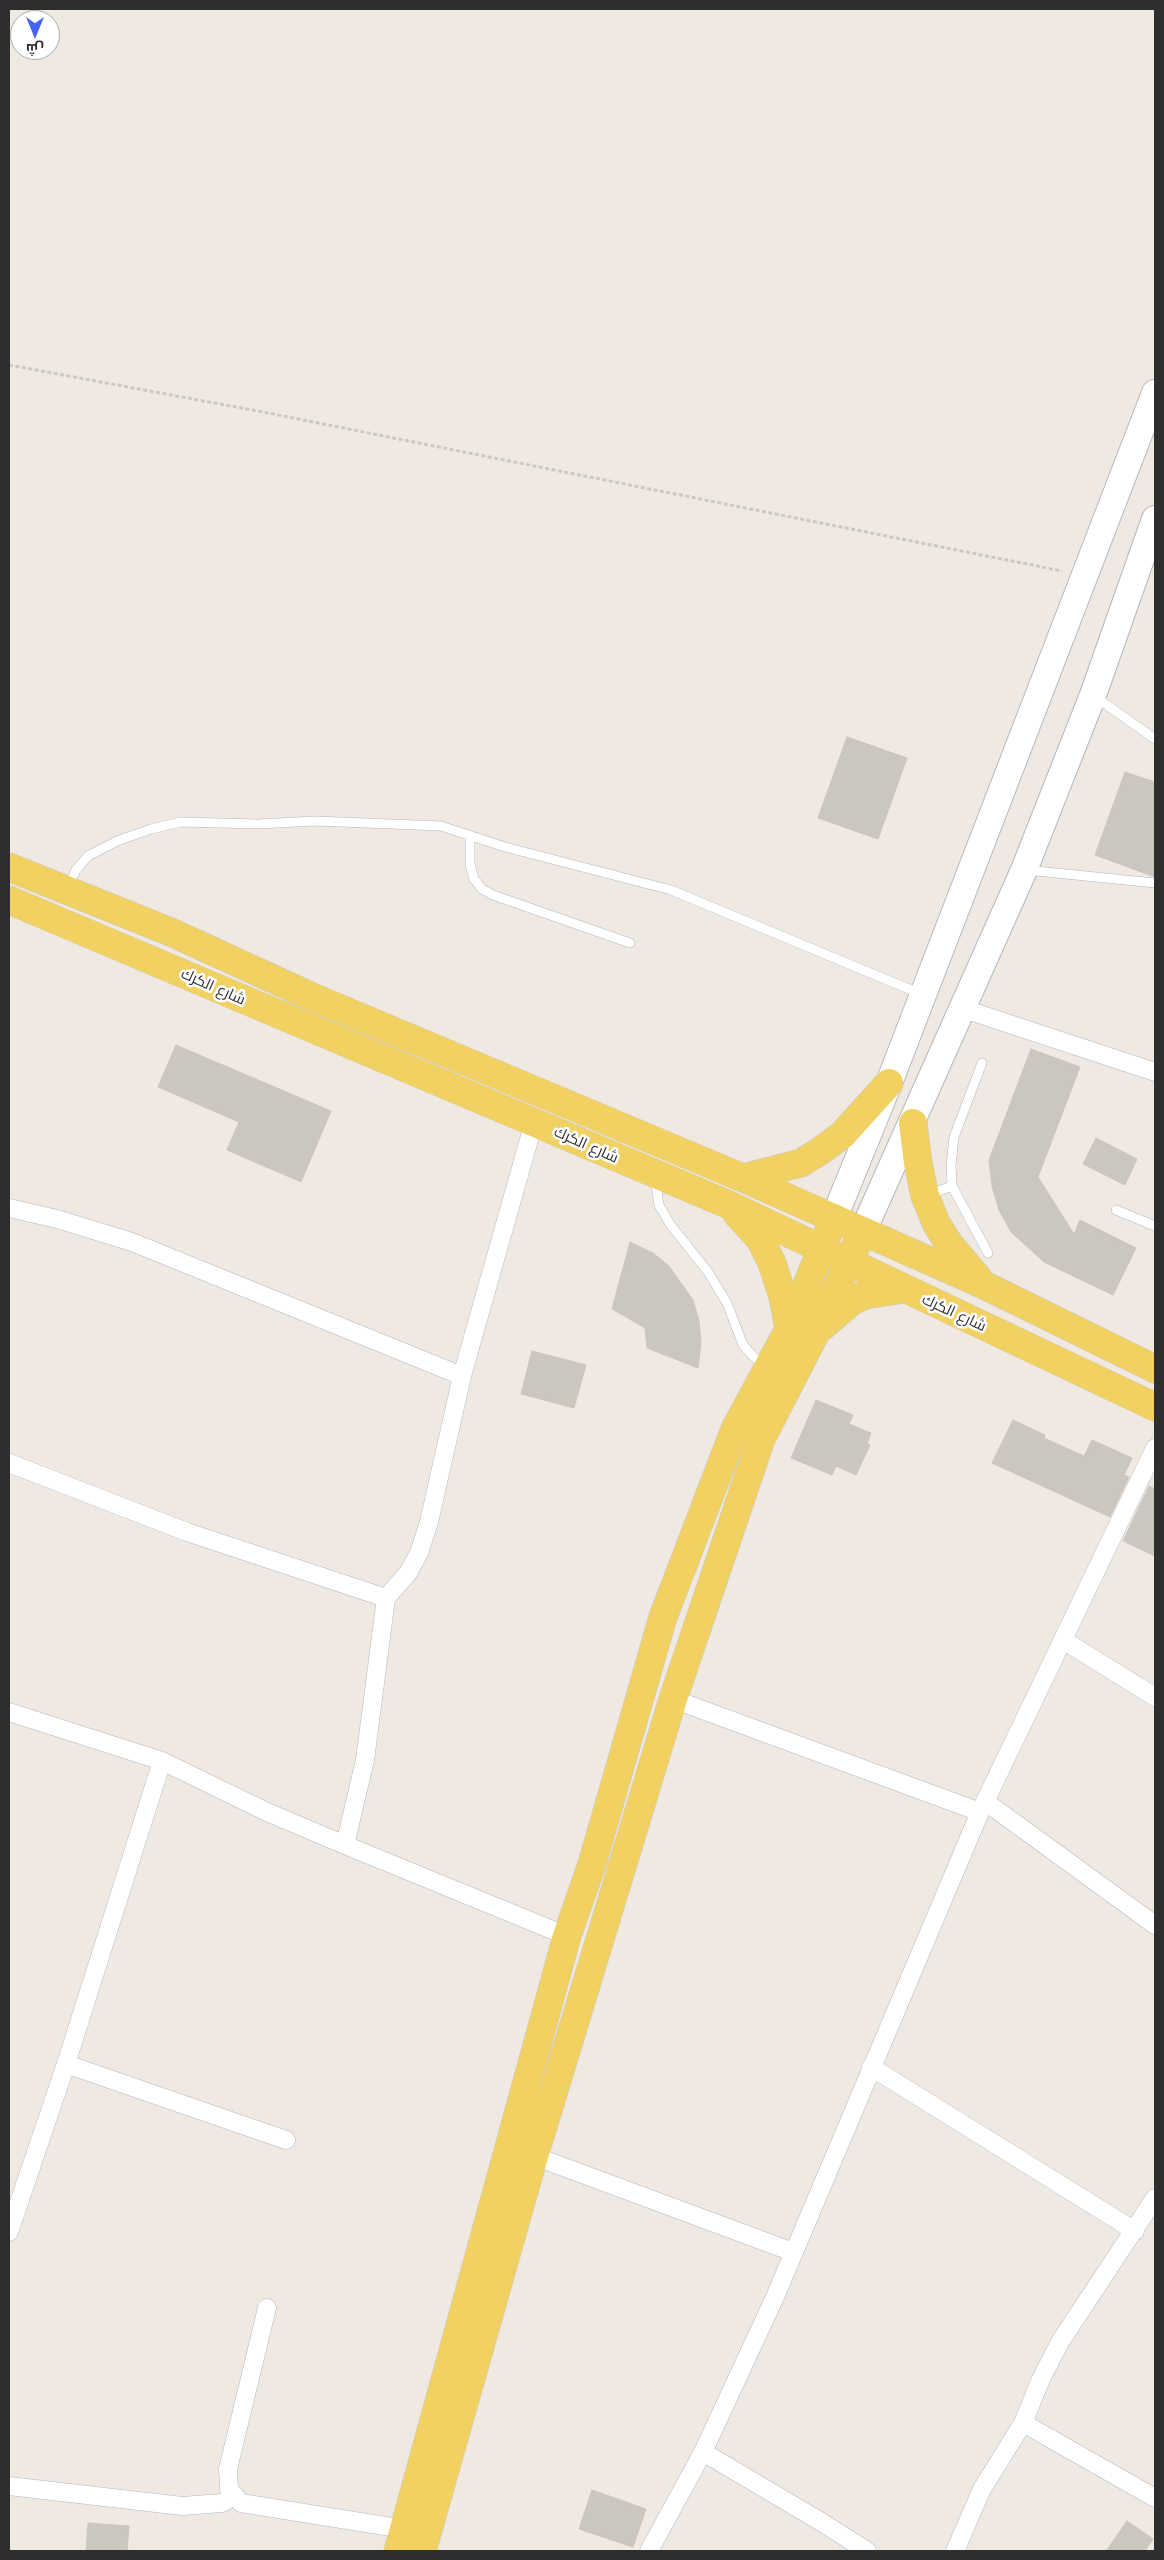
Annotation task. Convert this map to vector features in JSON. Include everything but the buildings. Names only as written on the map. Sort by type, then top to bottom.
[{"type":"main road","points":[[422,2551],[534,2156],[672,1699],[760,1439],[802,1332],[821,1250],[889,1083],[1155,393]]},
{"type":"main road","points":[[401,2540],[567,1936],[592,1864],[663,1617],[735,1429],[767,1372],[802,1332],[848,1263],[913,1122],[961,1008],[1024,870],[1093,695],[1155,519]]},
{"type":"main road","name":"شارع الكرك","points":[[9,866],[173,933],[310,996],[743,1178],[984,1285],[1155,1369]]},
{"type":"main road","name":"شارع الكرك","points":[[9,900],[534,1122],[654,1175],[727,1204],[1155,1408]]},
{"type":"main road","points":[[160,963],[173,933]]},
{"type":"main road","points":[[743,1178],[801,1163],[820,1152],[842,1134],[889,1083]]},
{"type":"main road","points":[[913,1122],[918,1164],[925,1196],[936,1223],[948,1244],[984,1285]]},
{"type":"main road","points":[[727,1204],[746,1221],[760,1238],[772,1263],[783,1297],[802,1332]]},
{"type":"main road","points":[[802,1332],[852,1301],[882,1291],[904,1289]]},
{"type":"street","points":[[961,1008],[1155,1072]]},
{"type":"street","points":[[344,1845],[365,1760],[386,1598],[408,1574],[419,1553],[429,1522],[462,1376],[534,1122]]},
{"type":"street","points":[[9,1208],[57,1219],[132,1242],[462,1376]]},
{"type":"street","points":[[648,2551],[703,2452],[775,2297],[871,2067],[983,1807],[1155,1448]]},
{"type":"street","points":[[9,1463],[187,1532],[386,1598]]},
{"type":"street","points":[[1063,1640],[1155,1697]]},
{"type":"street","points":[[672,1699],[983,1807],[1155,1925]]},
{"type":"street","points":[[9,1712],[162,1761],[267,1812],[567,1936]]},
{"type":"street","points":[[9,2232],[66,2064],[162,1761]]},
{"type":"street","points":[[66,2064],[286,2140]]},
{"type":"street","points":[[871,2067],[1135,2231]]},
{"type":"street","points":[[534,2156],[793,2252]]},
{"type":"street","points":[[955,2551],[982,2489],[1023,2423],[1041,2379],[1060,2342],[1155,2198]]},
{"type":"street","points":[[267,2308],[228,2469],[229,2489],[242,2503],[401,2540]]},
{"type":"street","points":[[1023,2423],[1155,2498]]},
{"type":"street","points":[[703,2452],[823,2522],[867,2551]]},
{"type":"street","points":[[9,2486],[182,2506],[222,2503],[234,2496]]},
{"type":"lane","points":[[1093,695],[1155,739]]},
{"type":"lane","points":[[67,889],[76,870],[88,856],[117,840],[181,822],[258,824],[316,821],[441,826],[470,836],[671,890],[922,994]]},
{"type":"lane","points":[[470,836],[470,864],[474,878],[482,889],[493,895],[630,943]]},
{"type":"lane","points":[[1024,870],[1155,883]]},
{"type":"lane","points":[[982,1063],[954,1136],[952,1186],[988,1253]]},
{"type":"lane","points":[[654,1175],[659,1205],[670,1224],[708,1272],[727,1302],[743,1345],[767,1372]]},
{"type":"lane","points":[[925,1196],[952,1186]]},
{"type":"lane","points":[[1116,1210],[1155,1226]]},
{"type":"path","points":[[9,364],[258,411],[1085,575]]}]
